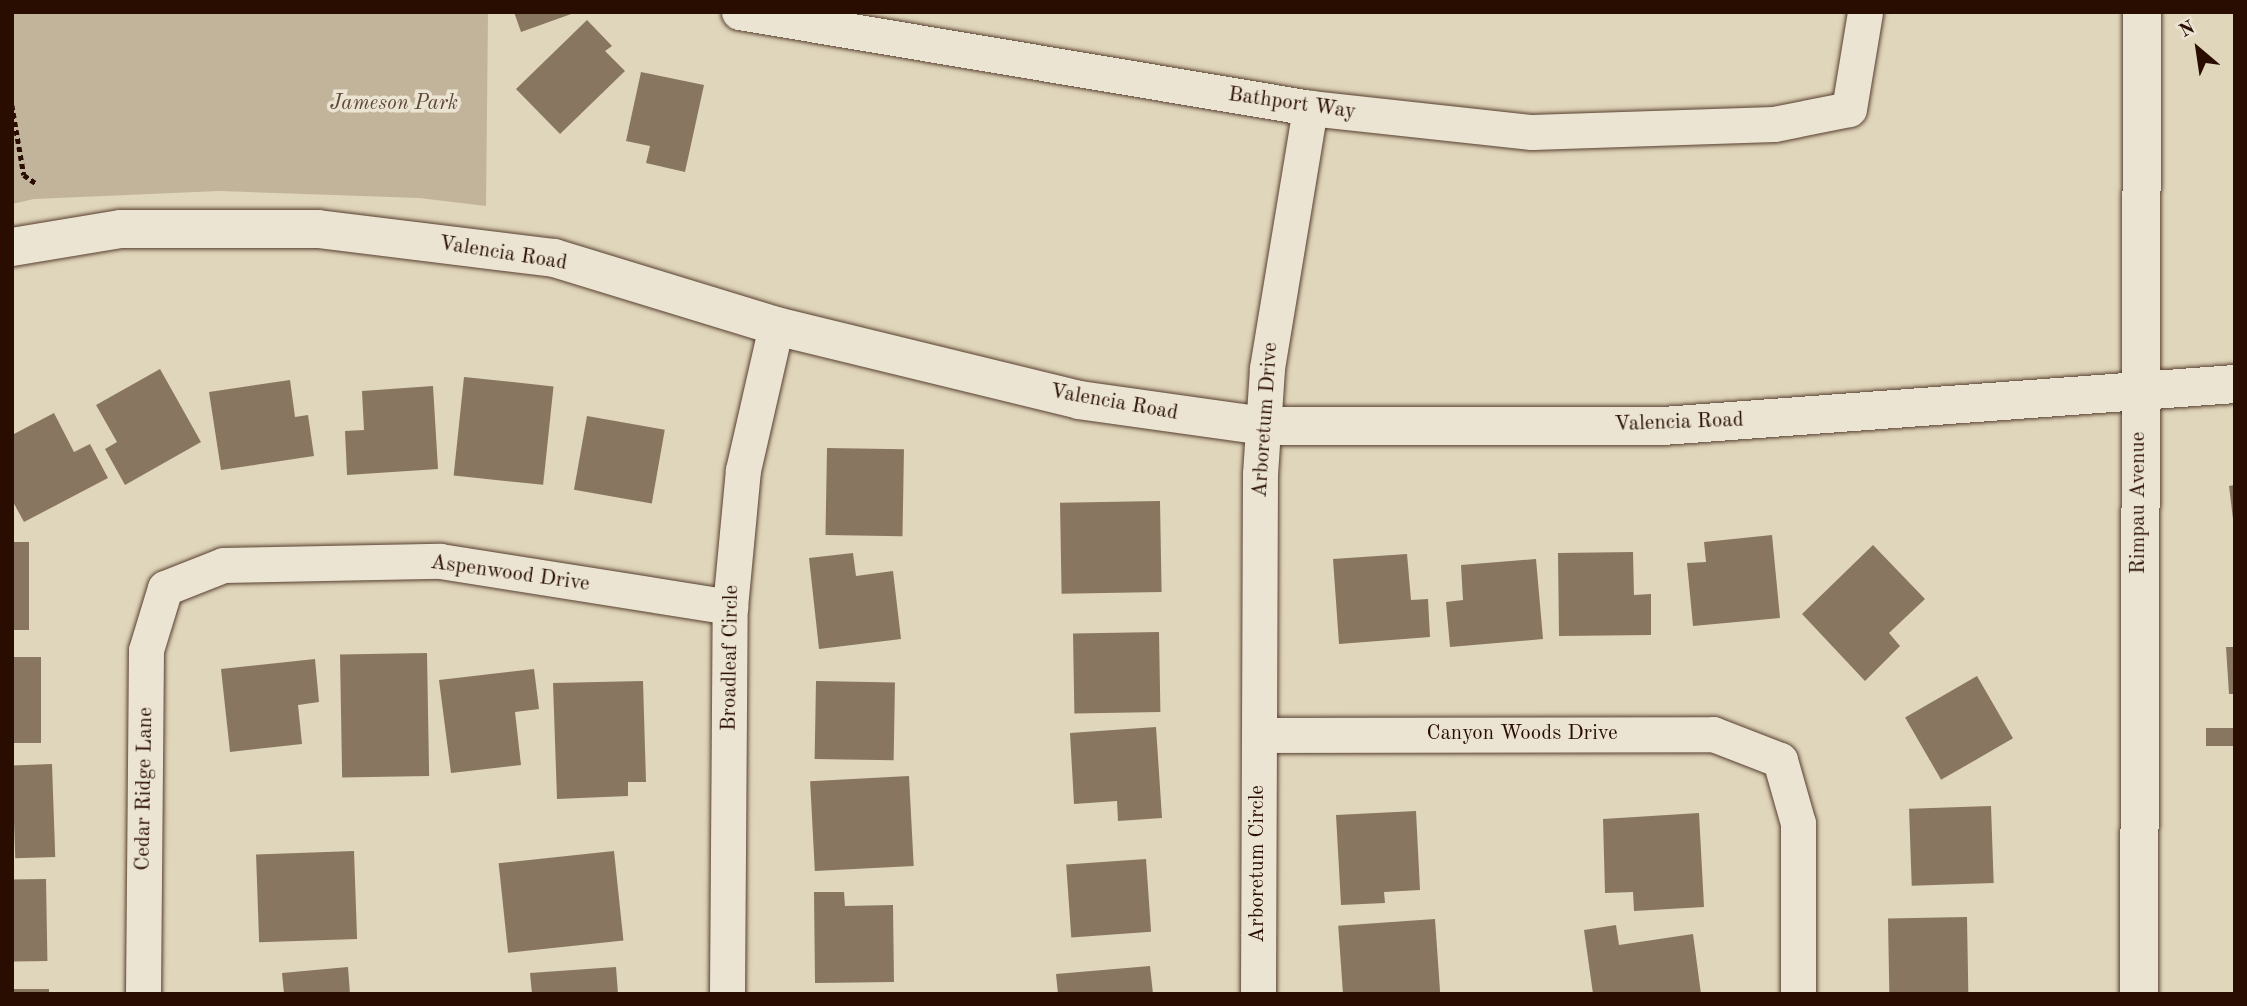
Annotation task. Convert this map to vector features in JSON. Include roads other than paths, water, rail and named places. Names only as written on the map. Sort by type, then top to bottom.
[{"type":"street","name":"Bathport Way","points":[[739,12],[1310,108],[1532,132],[1774,124],[1849,109],[1866,12]]},
{"type":"street","name":"Rimpau Avenue","points":[[2139,994],[2142,12]]},
{"type":"street","name":"Arboretum Drive","points":[[1259,735],[1263,426],[1267,368],[1310,108]]},
{"type":"street","name":"Valencia Road","points":[[12,247],[121,229],[318,229],[554,258],[775,326],[1079,400],[1263,426],[1663,426],[2139,394],[2235,384]]},
{"type":"street","name":"Broadleaf Circle","points":[[727,994],[730,607],[743,470],[775,326]]},
{"type":"street","name":"Aspenwood Drive","points":[[165,588],[223,565],[439,561],[730,607]]},
{"type":"street","name":"Cedar Ridge Lane","points":[[143,994],[146,650],[165,588]]},
{"type":"street","name":"Canyon Woods Drive","points":[[1259,735],[1713,734],[1780,760],[1798,822],[1798,994]]},
{"type":"street","name":"Arboretum Circle","points":[[1258,994],[1259,735]]},
{"type":"park label","name":"Jameson Park","points":[[394,104]]}]
